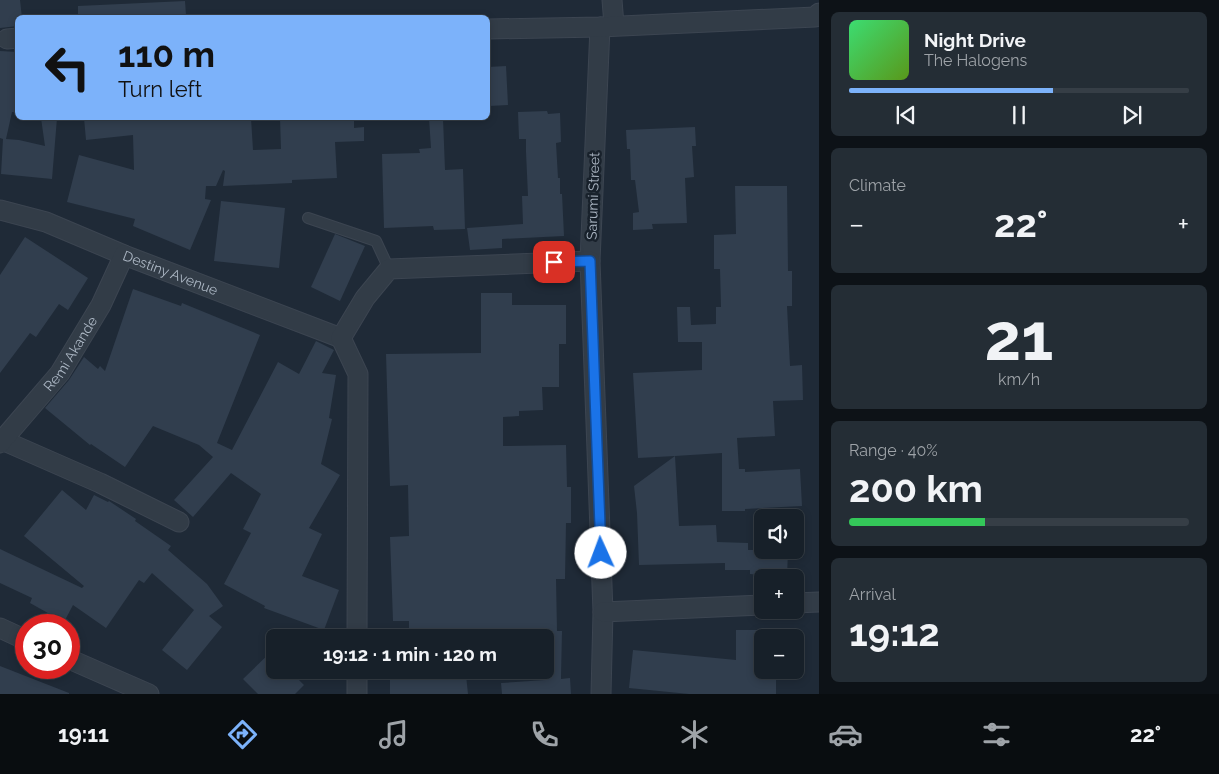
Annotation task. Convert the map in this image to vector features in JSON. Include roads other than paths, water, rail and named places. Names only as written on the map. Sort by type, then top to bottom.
[{"type":"street","name":"Sarumi Street","points":[[601,694],[603,612],[590,261],[607,26],[612,0]]},
{"type":"street","points":[[490,29],[815,17],[819,13]]},
{"type":"street","name":"Destiny Avenue","points":[[0,210],[46,222],[124,255],[341,338]]},
{"type":"street","name":"Remi Akande","points":[[1,441],[60,373],[101,305],[124,255]]},
{"type":"street","points":[[357,629],[358,374],[341,338],[365,298],[389,269],[590,261]]},
{"type":"street","points":[[1,441],[100,483],[179,522]]},
{"type":"street","points":[[804,603],[819,602]]},
{"type":"street","points":[[603,612],[754,605]]},
{"type":"street","points":[[0,628],[15,635]]},
{"type":"street","points":[[80,664],[149,694]]},
{"type":"street","points":[[357,679],[357,694]]},
{"type":"lane","points":[[308,218],[376,242],[389,269]]}]
